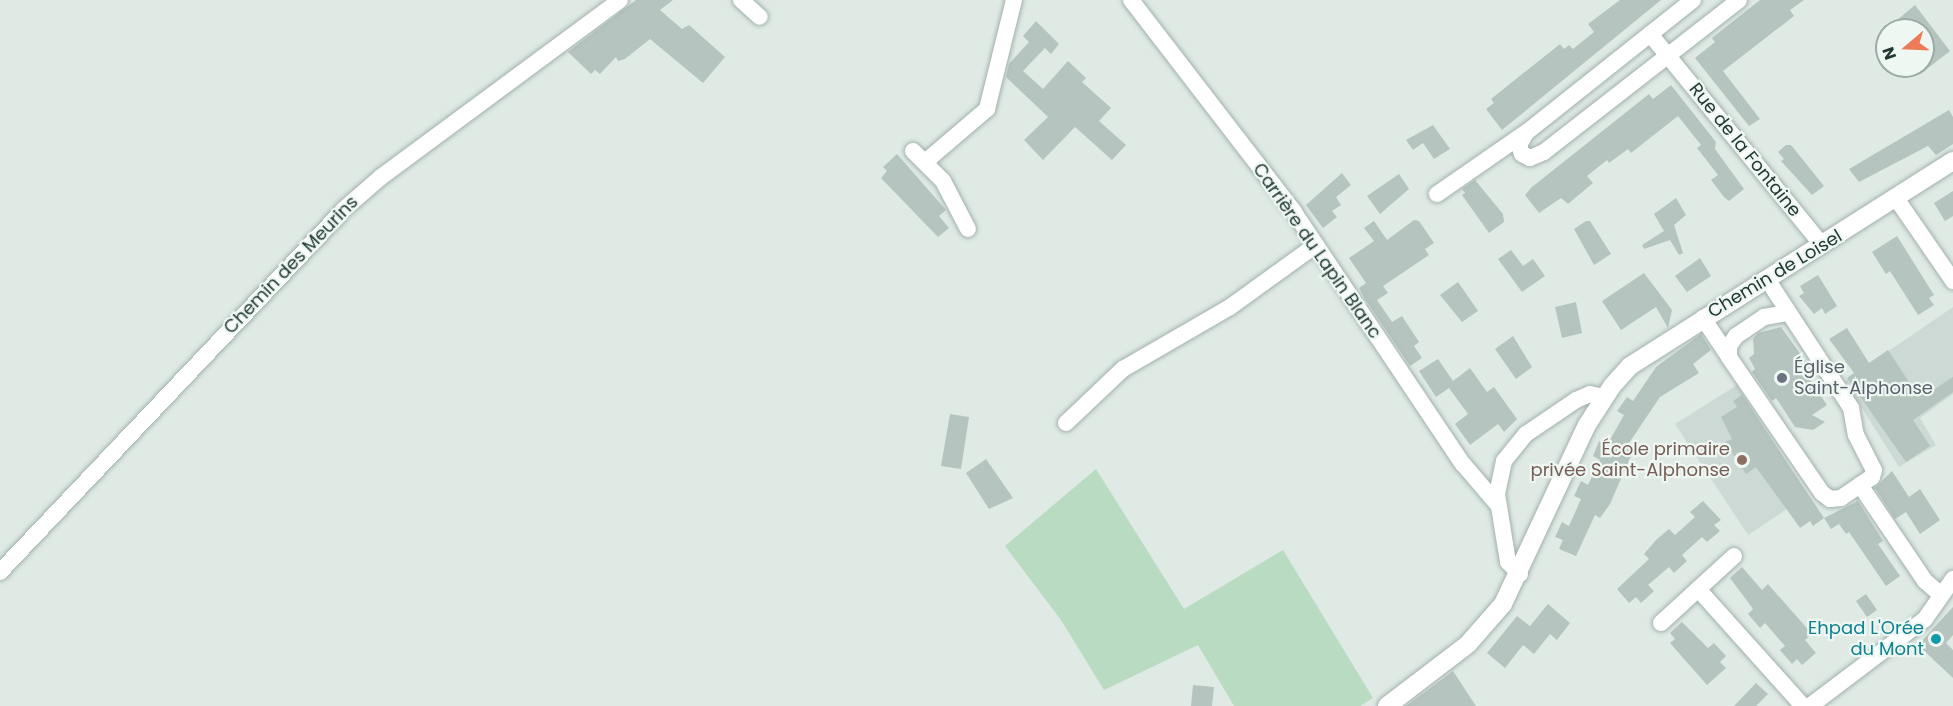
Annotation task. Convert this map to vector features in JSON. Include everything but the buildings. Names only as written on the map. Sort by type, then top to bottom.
[{"type":"street","name":"Chemin des Meurins","points":[[0,572],[343,210],[381,177],[620,0]]},
{"type":"street","points":[[741,0],[760,17]]},
{"type":"street","points":[[968,229],[950,192],[919,157],[987,109],[1014,0]]},
{"type":"street","name":"Carrière du Lapin Blanc","points":[[1131,0],[1316,245],[1467,470],[1498,505]]},
{"type":"street","points":[[1437,194],[1526,133],[1693,0]]},
{"type":"street","points":[[1526,133],[1519,145],[1522,154],[1530,158],[1544,152],[1739,0]]},
{"type":"street","name":"Rue de la Fontaine","points":[[1650,34],[1822,245]]},
{"type":"street","name":"Chemin de Loisel","points":[[1387,706],[1468,644],[1503,604],[1520,574],[1604,397],[1638,358],[1953,161]]},
{"type":"street","points":[[1896,198],[1953,281]]},
{"type":"street","points":[[1066,423],[1123,369],[1220,313],[1316,245]]},
{"type":"street","points":[[1703,318],[1822,493],[1830,499],[1864,491],[1874,470],[1856,435],[1856,420],[1767,279]]},
{"type":"street","points":[[1729,357],[1729,346],[1736,336],[1764,318],[1787,313]]},
{"type":"street","points":[[1520,574],[1508,562],[1498,505],[1498,477],[1514,445],[1576,400],[1590,394],[1604,397]]},
{"type":"street","points":[[1864,491],[1924,581],[1940,594]]},
{"type":"street","points":[[1661,622],[1734,556]]},
{"type":"street","points":[[1810,706],[1925,619],[1940,594],[1953,579]]},
{"type":"street","points":[[1698,589],[1803,706]]},
{"type":"shaded area","points":[[1953,307],[1953,394],[1920,418],[1936,445],[1899,467],[1845,381]]},
{"type":"shaded area","name":"École primaire privée Saint-Alphonse","points":[[1737,385],[1808,495],[1748,535],[1675,424]]},
{"type":"green space","points":[[1096,469],[1184,609],[1283,550],[1373,698],[1360,706],[1234,706],[1198,645],[1104,690],[1061,620],[1005,546]]},
{"type":"place","name":"Église Saint-Alphonse","points":[[1782,378]]},
{"type":"place","name":"École primaire privée Saint-Alphonse","points":[[1742,460]]},
{"type":"place","name":"Ehpad L'Orée du Mont","points":[[1936,639]]}]
